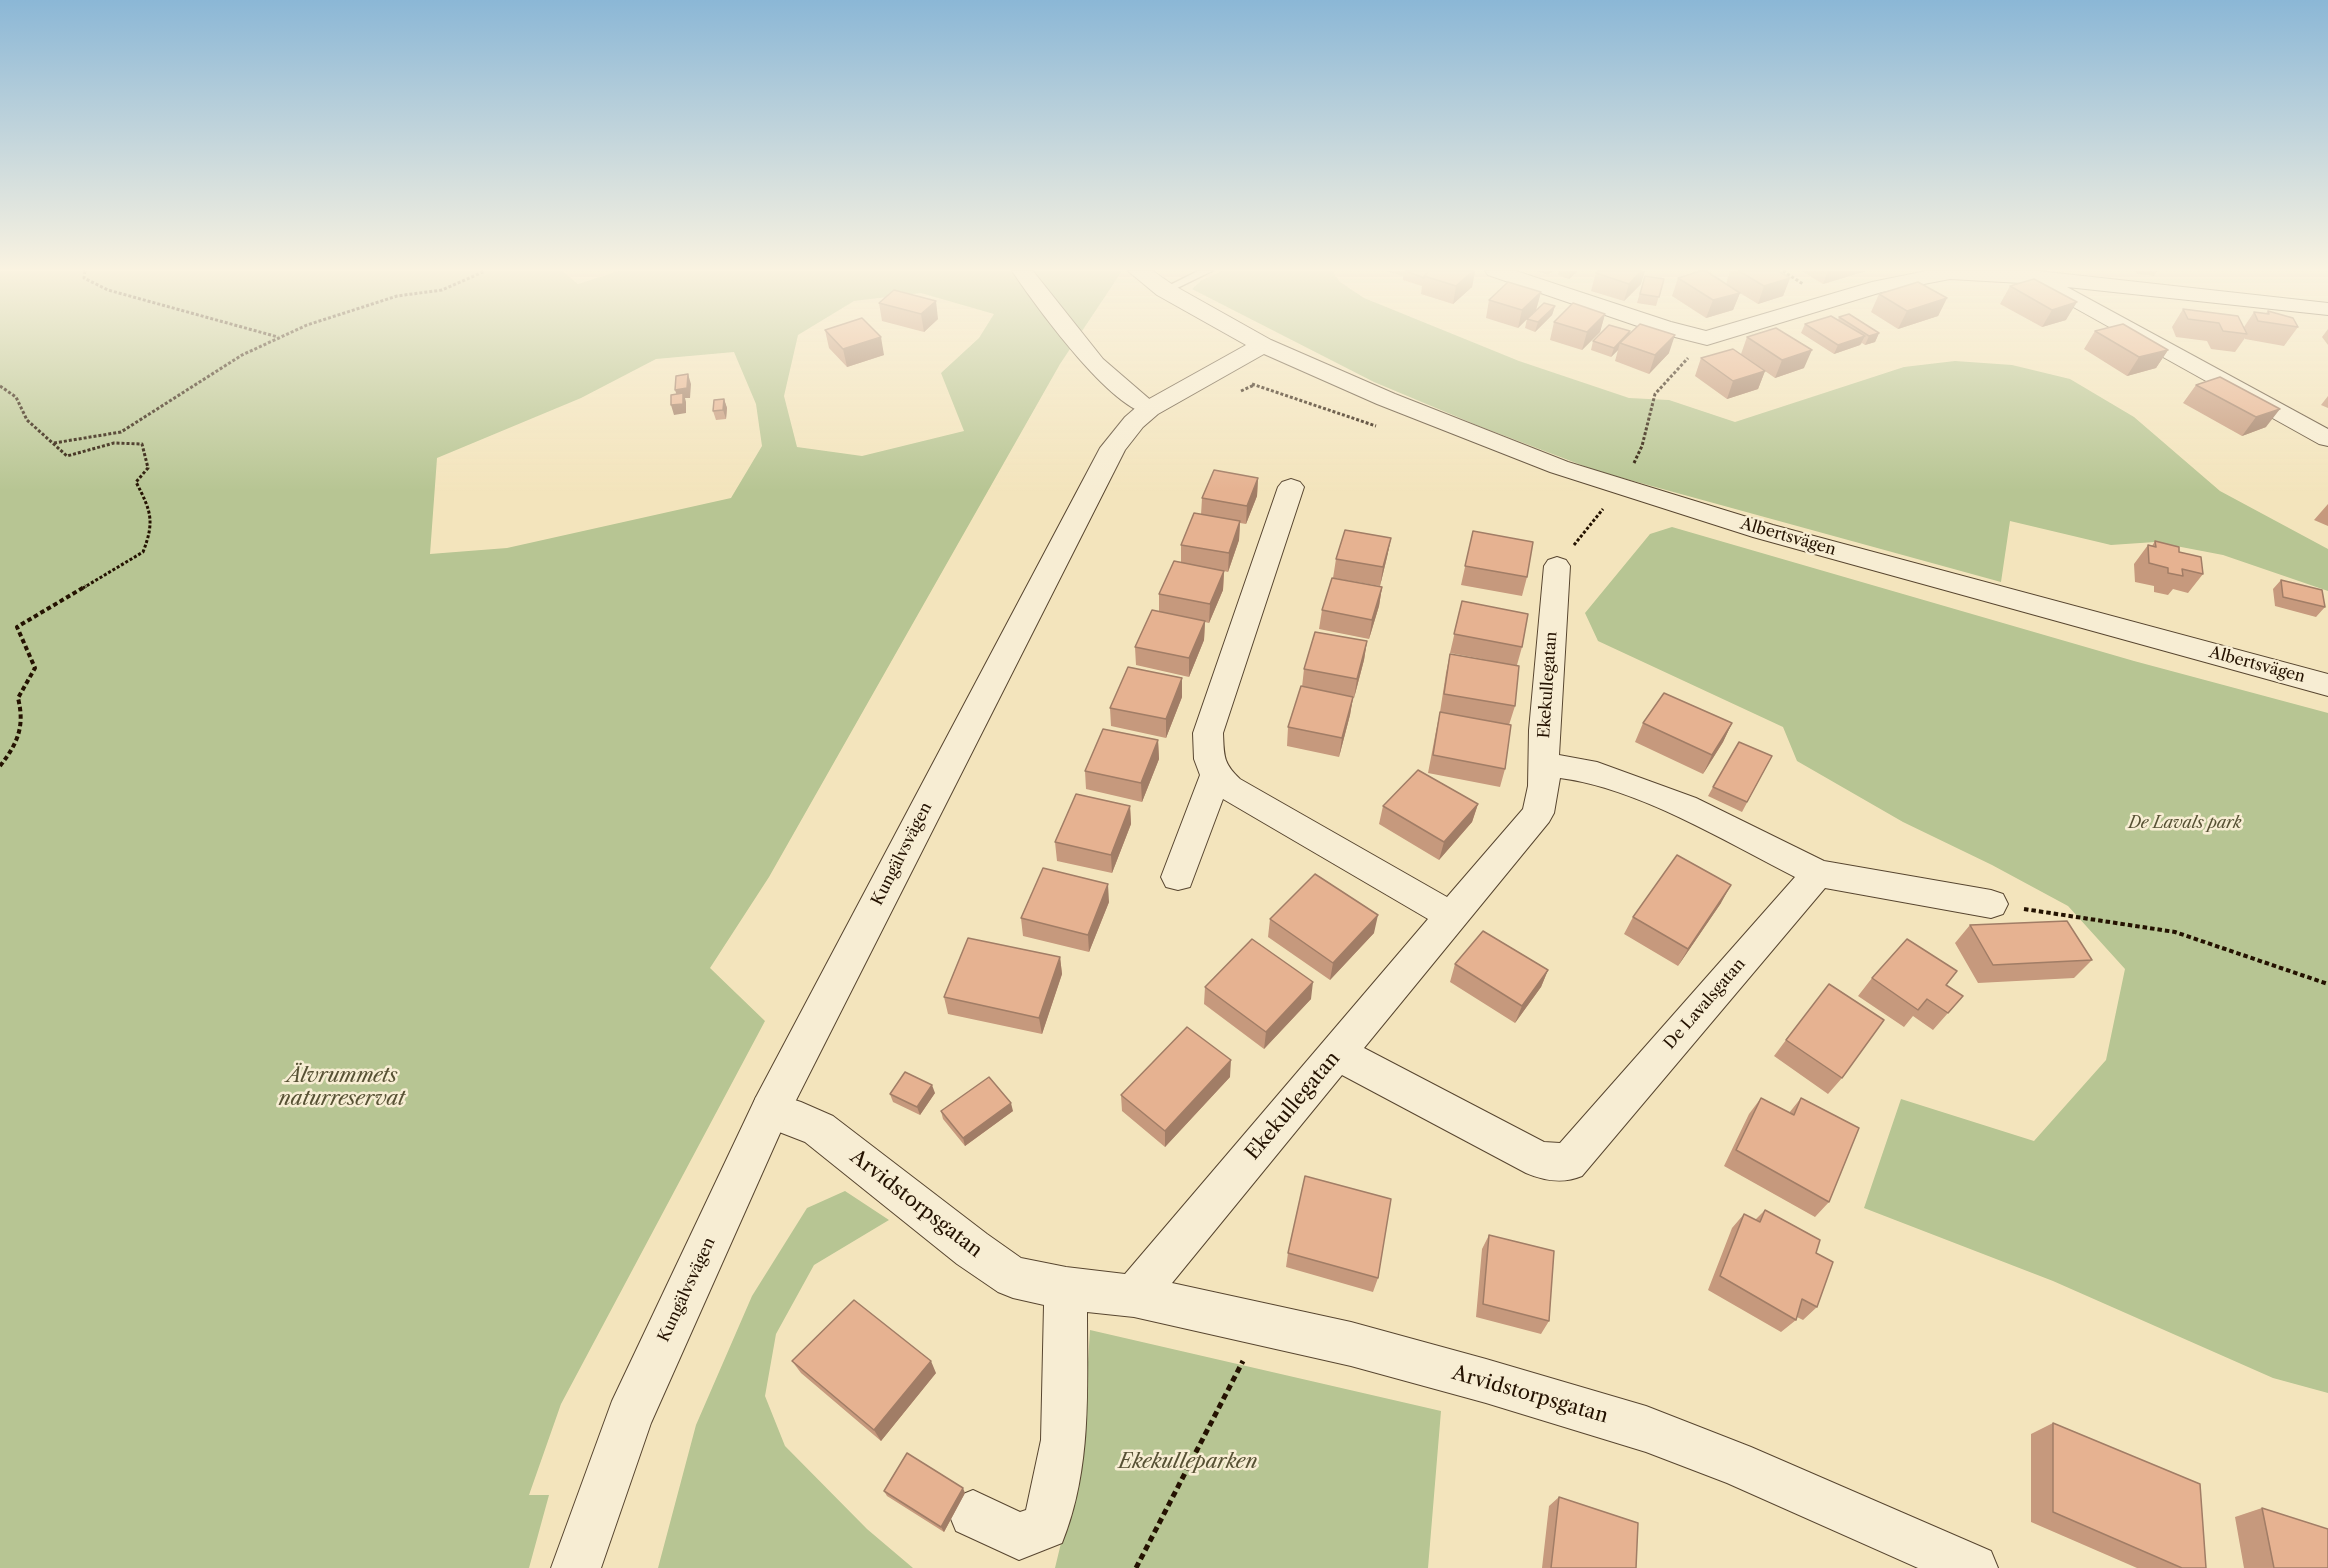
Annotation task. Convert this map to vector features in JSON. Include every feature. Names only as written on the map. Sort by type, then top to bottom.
[{"type":"street","points":[[1081,344],[1103,372],[1128,396],[1149,409]]},
{"type":"street","points":[[2156,344],[2328,439]]},
{"type":"street","name":"Kungälvsvägen","points":[[576,1568],[629,1418],[770,1110],[1113,448],[1134,422],[1149,409],[1263,345]]},
{"type":"street","name":"Albertsvägen","points":[[1263,345],[1386,399],[1495,443],[1622,488],[1763,531],[2328,685]]},
{"type":"street","points":[[1291,487],[1208,733],[1209,759],[1216,775],[1228,787],[1453,917]]},
{"type":"street","name":"Ekekullegatan","points":[[1134,1296],[1538,813],[1544,786],[1544,730],[1557,566]]},
{"type":"street","points":[[1545,765],[1586,770],[1685,807],[1818,873],[1991,904]]},
{"type":"street","points":[[1178,877],[1216,775]]},
{"type":"street","name":"De Lavalsgatan","points":[[1337,1053],[1540,1160],[1568,1163],[1818,873]]},
{"type":"street","name":"Arvidstorpsgatan","points":[[770,1110],[819,1128],[972,1249],[1013,1277],[1066,1288],[1134,1296],[1351,1344],[1486,1381],[1646,1430],[1735,1463],[1974,1568]]},
{"type":"street","points":[[973,1514],[1020,1536],[1045,1526],[1064,1440],[1066,1288]]},
{"type":"path","points":[[54,443],[121,432],[242,355],[264,344]]},
{"type":"path","points":[[1557,566],[1622,488],[1642,446],[1655,394],[1701,344]]},
{"type":"path","points":[[0,386],[16,397],[27,420],[67,456],[114,443],[142,444],[148,468],[136,482],[152,511],[152,530],[143,552],[17,627],[35,668],[18,698],[24,717],[19,739],[0,766]]},
{"type":"path","points":[[1991,904],[2175,932],[2328,984]]},
{"type":"path","points":[[1136,1568],[1261,1325]]},
{"type":"green space","name":"Älvrummets naturreservat","points":[[0,344],[796,344],[784,396],[797,447],[862,456],[964,431],[941,373],[972,344],[1073,344],[769,877],[710,968],[765,1021],[561,1404],[529,1495],[549,1495],[529,1568],[0,1568]],"holes":[[[734,352],[756,404],[762,446],[731,498],[507,548],[430,554],[437,458],[581,398],[656,359]]]},
{"type":"green space","points":[[1300,344],[1478,344],[1519,361],[1629,398],[1669,400],[1735,422],[1904,367],[1955,361],[2012,365],[2070,379],[2134,417],[2220,491],[2328,549],[2328,591],[2223,555],[2155,542],[2111,545],[2010,521],[2001,582],[1597,471],[1479,426],[1374,382]]},
{"type":"green space","name":"De Lavals park","points":[[1672,527],[2134,661],[2328,713],[2328,1393],[2273,1378],[2053,1281],[1864,1208],[1901,1099],[2034,1141],[2106,1060],[2125,969],[2068,906],[1992,865],[1903,822],[1797,761],[1783,727],[1598,641],[1585,613],[1650,534]]},
{"type":"green space","points":[[845,1191],[889,1220],[814,1265],[776,1334],[765,1396],[785,1446],[867,1529],[913,1568],[658,1568],[696,1425],[752,1296],[807,1208]]},
{"type":"green space","name":"Ekekulleparken","points":[[1090,1330],[1441,1411],[1428,1568],[1055,1568],[1079,1450]]},
{"type":"building","points":[[838,344],[858,344],[843,349]]},
{"type":"building","points":[[1603,344],[1618,344],[1614,348]]},
{"type":"building","points":[[1623,344],[1666,344],[1655,355]]},
{"type":"building","points":[[1758,344],[1802,344],[1812,350],[1782,360]]},
{"type":"building","points":[[2117,344],[2158,344],[2168,350],[2139,357]]},
{"type":"building","points":[[1733,349],[1765,371],[1733,381],[1701,358]]},
{"type":"building","points":[[688,374],[687,388],[675,390],[676,376]]},
{"type":"building","points":[[2220,377],[2280,409],[2256,417],[2196,385]]},
{"type":"building","points":[[683,393],[683,404],[671,405],[671,395]]},
{"type":"building","points":[[724,399],[723,410],[713,411],[714,400]]},
{"type":"building","points":[[1214,470],[1258,478],[1247,506],[1202,498]]},
{"type":"building","points":[[1194,513],[1240,521],[1229,553],[1181,545]]},
{"type":"building","points":[[1345,530],[1391,538],[1383,567],[1336,559]]},
{"type":"building","points":[[1473,531],[1533,542],[1527,577],[1465,566]]},
{"type":"building","points":[[2155,541],[2179,547],[2179,552],[2201,557],[2203,574],[2182,569],[2183,576],[2168,573],[2168,568],[2149,563],[2148,545],[2156,547]]},
{"type":"building","points":[[1174,561],[1224,571],[1210,604],[1159,594]]},
{"type":"building","points":[[1332,578],[1382,587],[1372,620],[1322,610]]},
{"type":"building","points":[[2281,580],[2322,590],[2325,607],[2283,597]]},
{"type":"building","points":[[1462,601],[1528,614],[1522,647],[1454,634]]},
{"type":"building","points":[[1152,610],[1205,621],[1189,658],[1135,647]]},
{"type":"building","points":[[1315,632],[1367,641],[1357,679],[1304,669]]},
{"type":"building","points":[[1450,654],[1519,666],[1515,706],[1444,694]]},
{"type":"building","points":[[1128,667],[1182,678],[1166,719],[1110,708]]},
{"type":"building","points":[[1301,686],[1353,697],[1342,738],[1288,727]]},
{"type":"building","points":[[1664,693],[1732,723],[1712,755],[1643,723]]},
{"type":"building","points":[[1440,712],[1511,725],[1505,769],[1433,755]]},
{"type":"building","points":[[1103,729],[1158,740],[1141,783],[1085,771]]},
{"type":"building","points":[[1739,742],[1772,756],[1747,802],[1713,787]]},
{"type":"building","points":[[1418,770],[1478,804],[1444,842],[1383,806]]},
{"type":"building","points":[[1076,794],[1130,806],[1111,855],[1055,842]]},
{"type":"building","points":[[1677,855],[1731,885],[1688,949],[1633,917]]},
{"type":"building","points":[[1043,868],[1108,884],[1088,935],[1021,918]]},
{"type":"building","points":[[1315,874],[1378,915],[1333,963],[1270,919]]},
{"type":"building","points":[[2067,921],[2092,960],[1993,965],[1970,925]]},
{"type":"building","points":[[1483,931],[1548,970],[1522,1006],[1455,964]]},
{"type":"building","points":[[968,938],[1060,957],[1039,1018],[944,997]]},
{"type":"building","points":[[1252,939],[1313,982],[1266,1032],[1205,987]]},
{"type":"building","points":[[1907,939],[1957,971],[1946,985],[1963,996],[1948,1013],[1927,999],[1918,1010],[1872,978]]},
{"type":"building","points":[[1829,984],[1884,1020],[1842,1078],[1786,1040]]},
{"type":"building","points":[[1187,1027],[1231,1060],[1165,1131],[1121,1095]]},
{"type":"building","points":[[905,1072],[932,1085],[917,1107],[890,1094]]},
{"type":"building","points":[[989,1077],[1011,1103],[963,1138],[941,1111]]},
{"type":"building","points":[[1761,1098],[1794,1115],[1801,1098],[1859,1128],[1829,1202],[1736,1150]]},
{"type":"building","points":[[1305,1176],[1391,1199],[1378,1278],[1288,1253]]},
{"type":"building","points":[[1765,1210],[1820,1240],[1816,1253],[1833,1262],[1817,1307],[1802,1299],[1796,1320],[1720,1276],[1744,1214],[1760,1222]]},
{"type":"building","points":[[1489,1235],[1554,1251],[1549,1321],[1483,1304]]},
{"type":"building","points":[[854,1300],[931,1361],[874,1430],[792,1361]]},
{"type":"building","points":[[2053,1423],[2200,1484],[2206,1568],[2182,1568],[2053,1512]]},
{"type":"building","points":[[907,1453],[963,1488],[941,1527],[884,1491]]},
{"type":"building","points":[[1559,1497],[1638,1523],[1636,1568],[1551,1568]]},
{"type":"building","points":[[2262,1508],[2328,1529],[2328,1568],[2274,1568]]}]
